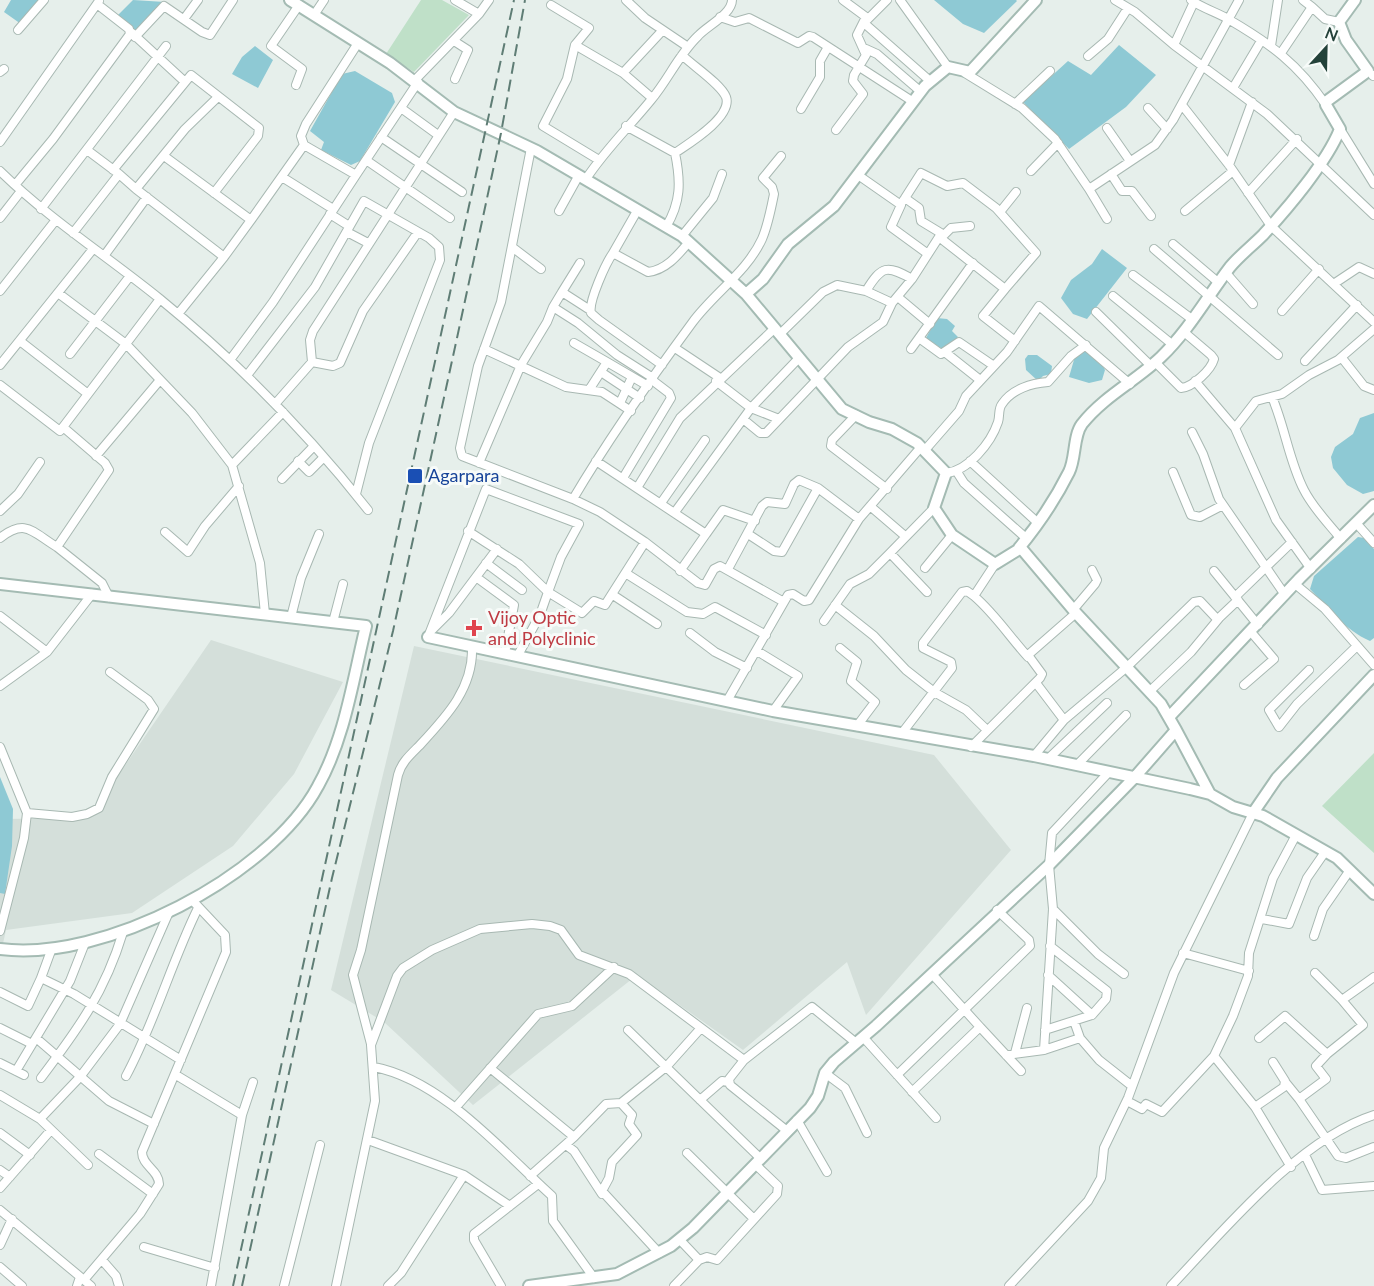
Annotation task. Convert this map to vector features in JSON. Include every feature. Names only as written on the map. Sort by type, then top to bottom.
[{"type":"street","points":[[18,30],[44,0]]},
{"type":"street","points":[[184,19],[198,0]]},
{"type":"street","points":[[0,218],[18,188],[133,34],[165,6],[202,32],[210,34],[233,0]]},
{"type":"street","points":[[314,15],[324,0]]},
{"type":"street","points":[[455,0],[479,14]]},
{"type":"street","points":[[231,360],[401,108],[416,81],[479,14],[489,0]]},
{"type":"street","points":[[559,211],[583,177],[652,98],[688,47],[731,6],[732,0]]},
{"type":"street","points":[[843,0],[864,13],[866,17],[857,35],[866,49],[877,54],[920,91]]},
{"type":"street","points":[[864,23],[887,0]]},
{"type":"street","points":[[900,0],[948,67],[965,73],[1015,104],[1058,143],[1107,219]]},
{"type":"street","points":[[965,73],[973,70],[1036,0]]},
{"type":"street","points":[[1115,0],[1252,102],[1297,140],[1374,215]]},
{"type":"street","points":[[1089,189],[1155,145],[1182,105],[1239,0]]},
{"type":"street","points":[[1271,46],[1278,0]]},
{"type":"street","points":[[1303,0],[1325,19],[1339,22]]},
{"type":"street","points":[[1339,22],[1355,0]]},
{"type":"street","points":[[631,1],[645,18],[688,47]]},
{"type":"street","points":[[0,142],[98,2],[184,81]]},
{"type":"street","points":[[1174,45],[1197,2],[1271,46],[1307,77],[1374,184]]},
{"type":"street","points":[[296,86],[302,69],[272,46],[294,3],[416,81],[454,112],[531,148],[686,239],[747,294],[842,409],[892,429],[923,448],[964,483],[1023,543],[1074,611],[1170,716],[1210,794]]},
{"type":"street","points":[[551,5],[589,28],[575,45],[567,79],[543,126],[599,160]]},
{"type":"street","points":[[1281,53],[1312,7]]},
{"type":"street","points":[[1088,56],[1108,39],[1128,8]]},
{"type":"street","points":[[720,17],[735,22],[749,18],[777,30],[794,41],[801,42],[809,36],[912,101]]},
{"type":"street","points":[[1326,105],[1336,93],[1372,75],[1347,40],[1339,22]]},
{"type":"street","points":[[864,23],[930,81]]},
{"type":"street","points":[[623,73],[663,31]]},
{"type":"street","points":[[1233,88],[1261,40]]},
{"type":"street","points":[[454,41],[468,50],[455,79]]},
{"type":"street","points":[[356,175],[304,145],[301,136],[306,124],[358,43]]},
{"type":"street","points":[[575,45],[623,73],[652,98]]},
{"type":"street","points":[[41,209],[166,46]]},
{"type":"street","points":[[801,109],[820,78],[820,61],[828,47]]},
{"type":"street","points":[[836,130],[863,94],[853,81],[866,49]]},
{"type":"street","points":[[675,153],[716,123],[726,104],[726,98],[717,86],[682,55]]},
{"type":"street","points":[[747,294],[763,279],[788,244],[834,206],[920,91],[948,67]]},
{"type":"street","points":[[1015,104],[1050,71]]},
{"type":"street","points":[[73,233],[116,172],[184,81],[191,75],[254,123],[259,131],[214,193]]},
{"type":"street","points":[[136,189],[185,129],[218,97]]},
{"type":"street","points":[[1185,211],[1231,168],[1252,102]]},
{"type":"street","points":[[1182,105],[1231,168],[1270,226],[1335,283],[1374,322]]},
{"type":"street","points":[[401,108],[438,135]]},
{"type":"street","points":[[1148,108],[1167,129]]},
{"type":"street","points":[[276,404],[312,362],[310,340],[313,331],[454,112]]},
{"type":"street","points":[[626,126],[675,153],[680,176],[677,190],[678,203],[666,227]]},
{"type":"street","points":[[1107,128],[1130,161]]},
{"type":"street","points":[[974,596],[995,564],[1023,543],[1038,523],[1071,470],[1080,426],[1111,396],[1130,384],[1173,345],[1226,273],[1270,226],[1320,162],[1340,129]]},
{"type":"street","points":[[381,137],[462,192]]},
{"type":"street","points":[[1248,193],[1297,140]]},
{"type":"street","points":[[1031,171],[1058,143]]},
{"type":"street","points":[[178,314],[224,257],[304,145]]},
{"type":"street","points":[[531,148],[501,302],[474,380],[460,453],[464,458],[573,499],[600,512],[702,585],[708,582],[717,566],[728,569],[784,602]]},
{"type":"street","points":[[87,150],[224,257]]},
{"type":"street","points":[[164,156],[251,220]]},
{"type":"street","points":[[573,499],[596,461],[662,365],[713,296],[732,280],[761,241],[774,194],[772,187],[764,178],[781,156]]},
{"type":"street","points":[[366,160],[450,218]]},
{"type":"street","points":[[0,171],[41,209],[160,299],[248,374],[368,510]]},
{"type":"street","points":[[928,254],[891,227],[901,209],[902,201],[921,173],[947,186],[963,183],[1000,212],[1036,253],[983,316],[1015,341]]},
{"type":"street","points":[[613,253],[648,272],[653,272],[671,262],[713,198],[722,174]]},
{"type":"street","points":[[1111,174],[1122,190],[1132,191],[1151,216]]},
{"type":"street","points":[[858,175],[918,208],[921,221],[940,234],[944,235],[951,228],[970,226]]},
{"type":"street","points":[[282,177],[332,212],[348,230],[368,243]]},
{"type":"street","points":[[1000,212],[1016,192]]},
{"type":"street","points":[[104,256],[147,197]]},
{"type":"street","points":[[248,374],[315,287],[364,201],[418,232],[439,247],[440,260],[369,443],[356,494]]},
{"type":"street","points":[[590,310],[598,289],[601,271],[637,211]]},
{"type":"street","points":[[0,291],[56,220]]},
{"type":"street","points":[[312,362],[333,366],[340,363],[363,311],[418,232]]},
{"type":"street","points":[[743,419],[762,434],[779,419],[848,347],[883,322],[891,303],[899,298],[939,237],[1005,289]]},
{"type":"street","points":[[1173,244],[1219,284]]},
{"type":"street","points":[[512,247],[541,269]]},
{"type":"street","points":[[0,365],[93,249]]},
{"type":"street","points":[[1154,249],[1278,355]]},
{"type":"street","points":[[479,463],[520,365],[580,263]]},
{"type":"street","points":[[910,349],[973,263]]},
{"type":"street","points":[[1335,283],[1359,267],[1374,274]]},
{"type":"street","points":[[866,291],[879,273],[886,269],[893,268],[912,279]]},
{"type":"street","points":[[1282,311],[1319,269]]},
{"type":"street","points":[[1226,273],[1253,304]]},
{"type":"street","points":[[1133,275],[1193,320]]},
{"type":"street","points":[[70,354],[130,276]]},
{"type":"street","points":[[637,488],[672,429],[718,379],[823,292],[837,285],[866,291],[891,303]]},
{"type":"street","points":[[562,292],[590,310],[662,365]]},
{"type":"street","points":[[58,293],[126,344],[192,413],[232,465],[251,536],[261,563],[265,614]]},
{"type":"street","points":[[1113,296],[1173,345]]},
{"type":"street","points":[[899,298],[930,324]]},
{"type":"street","points":[[0,385],[60,431],[160,299]]},
{"type":"street","points":[[1305,361],[1357,305]]},
{"type":"street","points":[[727,701],[784,602],[791,594],[804,601],[809,600],[859,519],[959,411],[966,396],[1015,341],[1039,306],[1130,384]]},
{"type":"street","points":[[553,307],[578,323],[669,393],[670,398],[623,478]]},
{"type":"street","points":[[1096,312],[1181,388],[1188,387],[1195,381],[1212,366],[1214,359],[1184,332]]},
{"type":"street","points":[[1235,428],[1256,401],[1282,394],[1309,375],[1342,358],[1374,329]]},
{"type":"street","points":[[919,338],[934,351],[946,353],[980,380]]},
{"type":"street","points":[[20,341],[88,394]]},
{"type":"street","points":[[946,353],[959,342],[994,366]]},
{"type":"street","points":[[574,343],[632,377],[651,381]]},
{"type":"street","points":[[824,621],[850,584],[869,574],[934,508],[951,473],[970,461],[990,436],[1002,403],[1017,391],[1035,383],[1048,382],[1071,356],[1086,345]]},
{"type":"street","points":[[675,348],[718,379],[751,408],[779,419]]},
{"type":"street","points":[[484,349],[566,387],[602,392],[631,411]]},
{"type":"street","points":[[675,513],[751,408],[799,358]]},
{"type":"street","points":[[1342,358],[1364,386],[1374,390]]},
{"type":"street","points":[[589,390],[607,362]]},
{"type":"street","points":[[601,372],[640,398]]},
{"type":"street","points":[[620,403],[632,377]]},
{"type":"street","points":[[96,456],[160,380]]},
{"type":"street","points":[[1195,381],[1235,428],[1276,520],[1311,569]]},
{"type":"street","points":[[1272,397],[1283,422],[1295,468],[1305,492],[1341,539]]},
{"type":"street","points":[[232,465],[283,412]]},
{"type":"street","points":[[856,416],[832,440],[831,446],[886,489]]},
{"type":"street","points":[[57,547],[108,473],[107,467],[63,427]]},
{"type":"street","points":[[1192,432],[1223,505],[1265,570],[1285,595]]},
{"type":"street","points":[[661,503],[705,440]]},
{"type":"street","points":[[282,479],[313,447]]},
{"type":"street","points":[[298,461],[309,472],[323,458]]},
{"type":"street","points":[[596,461],[706,534]]},
{"type":"street","points":[[970,461],[1038,523]]},
{"type":"street","points":[[0,511],[18,494],[40,462]]},
{"type":"street","points":[[1173,472],[1191,515],[1200,518],[1223,505]]},
{"type":"street","points":[[728,569],[767,502],[785,504],[796,481],[803,480],[818,488],[859,519]]},
{"type":"street","points":[[165,532],[188,552],[205,526],[239,486]]},
{"type":"street","points":[[748,534],[774,551],[782,552],[818,488]]},
{"type":"street","points":[[430,634],[486,489],[579,523],[540,615],[518,655]]},
{"type":"street","points":[[1170,716],[1295,584],[1374,505]]},
{"type":"street","points":[[870,506],[905,536]]},
{"type":"street","points":[[934,508],[952,535],[995,564]]},
{"type":"street","points":[[680,571],[723,510],[755,521]]},
{"type":"street","points":[[1357,524],[1374,543]]},
{"type":"street","points":[[0,538],[18,526],[57,547],[102,583],[109,597]]},
{"type":"street","points":[[468,531],[528,571],[548,592],[582,613],[594,601],[605,605],[627,574],[645,542]]},
{"type":"street","points":[[291,617],[301,578],[319,534]]},
{"type":"street","points":[[926,568],[952,535]]},
{"type":"street","points":[[1150,692],[1191,652],[1217,619],[1292,542]]},
{"type":"street","points":[[430,634],[497,549]]},
{"type":"street","points":[[890,553],[927,592]]},
{"type":"street","points":[[486,563],[522,590]]},
{"type":"street","points":[[1028,657],[1074,611],[1095,584],[1097,580],[1092,570]]},
{"type":"street","points":[[1214,571],[1236,599],[1274,659],[1244,686]]},
{"type":"street","points":[[627,574],[687,612],[703,614],[715,608],[766,635]]},
{"type":"street","points":[[476,577],[514,605],[505,653]]},
{"type":"street","points":[[0,584],[366,626],[339,734],[318,788],[274,841],[195,904],[169,912],[123,932],[85,943],[52,948],[0,949]]},
{"type":"street","points":[[333,622],[343,584]]},
{"type":"street","points":[[1295,584],[1325,609],[1374,665]]},
{"type":"street","points":[[902,733],[947,677],[953,664],[948,659],[923,648],[923,643],[962,592],[967,591],[996,616],[1004,631],[1042,674],[971,747]]},
{"type":"street","points":[[0,686],[47,652],[92,594]]},
{"type":"street","points":[[613,595],[657,624]]},
{"type":"street","points":[[1034,756],[1064,720],[1127,667],[1194,602],[1200,601],[1217,619]]},
{"type":"street","points":[[835,605],[869,632],[906,670],[934,692],[961,707],[987,730]]},
{"type":"street","points":[[0,616],[47,652]]},
{"type":"street","points":[[690,633],[715,652],[747,668]]},
{"type":"street","points":[[430,634],[472,646],[773,711],[971,747],[1034,756],[1210,794],[1233,807],[1263,816],[1325,852],[1350,870],[1374,894]]},
{"type":"street","points":[[336,1286],[376,1093],[372,1045],[354,971],[361,950],[398,775],[403,763],[443,720],[458,699],[471,672],[472,646]]},
{"type":"street","points":[[1309,670],[1269,710],[1279,727],[1309,692],[1357,646]]},
{"type":"street","points":[[840,648],[858,664],[851,681],[875,702],[857,726]]},
{"type":"street","points":[[757,651],[798,676],[773,711]]},
{"type":"street","points":[[27,813],[72,817],[87,814],[99,808],[107,786],[154,709],[148,700],[110,672]]},
{"type":"street","points":[[1009,1286],[1081,1208],[1096,1188],[1103,1172],[1104,1148],[1127,1101],[1183,953],[1233,859],[1253,813],[1277,778],[1374,675]]},
{"type":"street","points":[[1297,680],[1309,692]]},
{"type":"street","points":[[1036,682],[1064,720]]},
{"type":"street","points":[[1048,759],[1107,703]]},
{"type":"street","points":[[1077,765],[1126,715]]},
{"type":"street","points":[[529,1286],[560,1285],[626,1271],[680,1240],[815,1101],[825,1073],[1049,864],[1134,778],[1176,730]]},
{"type":"street","points":[[0,747],[27,813],[24,838],[0,931]]},
{"type":"street","points":[[1044,1050],[1053,909],[1049,864],[1050,843],[1055,827],[1109,772]]},
{"type":"street","points":[[1127,1101],[1142,1109],[1146,1104],[1162,1112],[1214,1056],[1233,1017],[1249,971],[1249,953],[1262,919],[1273,878],[1296,835]]},
{"type":"street","points":[[1262,919],[1289,924],[1307,878],[1325,852]]},
{"type":"street","points":[[1314,936],[1323,909],[1350,870]]},
{"type":"street","points":[[126,1076],[146,1039],[195,904]]},
{"type":"street","points":[[77,1286],[102,1260],[153,1194],[159,1179],[142,1156],[227,945],[225,935],[195,904]]},
{"type":"street","points":[[1053,909],[1098,954],[1124,974]]},
{"type":"street","points":[[897,1075],[1030,946],[1029,940],[998,910]]},
{"type":"street","points":[[40,1119],[80,1077],[120,1024],[169,912]]},
{"type":"street","points":[[372,1045],[393,984],[403,968],[450,940],[480,929],[532,924],[561,930],[579,955],[629,974],[744,1060]]},
{"type":"street","points":[[41,1078],[93,1006],[110,971],[123,932]]},
{"type":"street","points":[[16,1071],[65,989],[85,943]]},
{"type":"street","points":[[1045,1030],[1092,1015],[1106,999],[1107,991],[1050,946]]},
{"type":"street","points":[[0,993],[28,1006],[52,948]]},
{"type":"street","points":[[1183,953],[1249,971]]},
{"type":"street","points":[[456,1107],[538,1014],[572,1006],[614,967]]},
{"type":"street","points":[[1299,1099],[1326,1079],[1316,1066],[1327,1054],[1363,1025],[1315,973]]},
{"type":"street","points":[[932,974],[1021,1071]]},
{"type":"street","points":[[1048,975],[1092,1015]]},
{"type":"street","points":[[1342,1000],[1374,977]]},
{"type":"street","points":[[41,978],[65,989],[181,1060]]},
{"type":"street","points":[[729,1082],[744,1060],[812,1007],[859,1040],[897,1075],[936,1118]]},
{"type":"street","points":[[1015,1053],[1027,1008]]},
{"type":"street","points":[[1259,1038],[1285,1016],[1327,1054]]},
{"type":"street","points":[[1074,1021],[1080,1038],[1099,1060],[1132,1086]]},
{"type":"street","points":[[0,1028],[34,1041],[114,1104],[154,1124]]},
{"type":"street","points":[[530,1176],[566,1145],[606,1104],[621,1103],[667,1066],[701,1028]]},
{"type":"street","points":[[912,1092],[980,1028]]},
{"type":"street","points":[[628,1030],[667,1066],[758,1161],[779,1189],[717,1260],[706,1257],[699,1260],[674,1286]]},
{"type":"street","points":[[1006,1055],[1044,1050],[1080,1038]]},
{"type":"street","points":[[1214,1056],[1255,1107],[1291,1167]]},
{"type":"street","points":[[1274,1062],[1286,1083],[1341,1158],[1374,1147]]},
{"type":"street","points":[[0,1063],[24,1075]]},
{"type":"street","points":[[374,1067],[410,1079],[456,1107],[530,1176],[553,1199],[551,1216],[594,1278]]},
{"type":"street","points":[[489,1068],[574,1137]]},
{"type":"street","points":[[825,1073],[845,1088],[867,1133]]},
{"type":"street","points":[[176,1075],[242,1115]]},
{"type":"street","points":[[700,1100],[722,1081],[729,1082],[786,1130]]},
{"type":"street","points":[[211,1286],[242,1115],[253,1082]]},
{"type":"street","points":[[1255,1107],[1282,1089],[1286,1083]]},
{"type":"street","points":[[0,1095],[40,1119],[88,1165]]},
{"type":"street","points":[[602,1194],[609,1178],[612,1162],[637,1135],[629,1124],[632,1115],[621,1103]]},
{"type":"street","points":[[1171,1286],[1258,1196],[1305,1155],[1327,1137],[1351,1122],[1374,1115]]},
{"type":"street","points":[[797,1120],[827,1172]]},
{"type":"street","points":[[0,1188],[51,1130]]},
{"type":"street","points":[[0,1133],[30,1155]]},
{"type":"street","points":[[368,1140],[464,1175],[510,1206]]},
{"type":"street","points":[[284,1286],[320,1145]]},
{"type":"street","points":[[566,1145],[574,1151],[602,1194],[659,1253]]},
{"type":"street","points":[[687,1153],[753,1218]]},
{"type":"street","points":[[99,1154],[153,1194]]},
{"type":"street","points":[[1305,1155],[1322,1190],[1374,1186]]},
{"type":"street","points":[[0,1170],[10,1177]]},
{"type":"street","points":[[388,1286],[401,1273],[464,1175]]},
{"type":"street","points":[[501,1286],[473,1238],[477,1229],[538,1184]]},
{"type":"street","points":[[0,1210],[91,1286]]},
{"type":"street","points":[[0,1245],[12,1219]]},
{"type":"street","points":[[680,1240],[699,1260]]},
{"type":"street","points":[[144,1247],[215,1268]]},
{"type":"street","points":[[102,1260],[116,1276],[119,1286]]},
{"type":"street","points":[[0,1267],[22,1286]]},
{"type":"shaded area","points":[[211,640],[343,682],[294,774],[233,846],[132,913],[6,930],[0,957],[0,819],[89,818]]},
{"type":"shaded area","points":[[414,646],[934,755],[1011,850],[866,1015],[847,962],[743,1050],[637,975],[473,1105],[384,1022],[331,990]]},
{"type":"green space","points":[[421,0],[442,0],[469,15],[414,72],[386,54]]},
{"type":"green space","points":[[1374,753],[1374,853],[1322,806]]},
{"type":"water","points":[[11,0],[42,0],[21,24],[4,12]]},
{"type":"water","points":[[133,0],[165,2],[137,33],[118,15]]},
{"type":"water","points":[[934,0],[1017,1],[984,33],[963,24]]},
{"type":"water","points":[[1119,45],[1156,75],[1126,107],[1069,149],[1023,102],[1068,61],[1091,75]]},
{"type":"water","points":[[255,46],[273,60],[258,88],[232,74],[242,57]]},
{"type":"water","points":[[355,71],[392,93],[395,102],[360,161],[351,165],[321,150],[324,142],[310,131],[342,74]]},
{"type":"water","points":[[1102,249],[1127,268],[1087,319],[1073,314],[1061,298],[1071,280],[1092,264]]},
{"type":"water","points":[[937,318],[947,319],[955,326],[952,331],[958,337],[945,351],[926,338]]},
{"type":"water","points":[[1088,350],[1099,359],[1105,370],[1102,380],[1089,383],[1069,377],[1076,353]]},
{"type":"water","points":[[1028,355],[1037,355],[1052,366],[1051,374],[1043,376],[1038,381],[1026,370],[1025,359]]},
{"type":"water","points":[[1374,413],[1374,491],[1363,494],[1347,485],[1333,468],[1331,457],[1335,447],[1353,434],[1360,418]]},
{"type":"water","points":[[1358,537],[1364,538],[1374,549],[1374,638],[1370,641],[1345,625],[1310,589],[1314,576]]},
{"type":"water","points":[[0,777],[13,809],[12,846],[5,894],[0,893]]},
{"type":"railway","points":[[233,1286],[514,0]]},
{"type":"railway","points":[[242,1286],[332,878],[393,631],[501,133],[525,0]]},
{"type":"place","name":"Agarpara","points":[[415,476]]},
{"type":"place","name":"Vijoy Optic and Polyclinic","points":[[474,628]]}]
